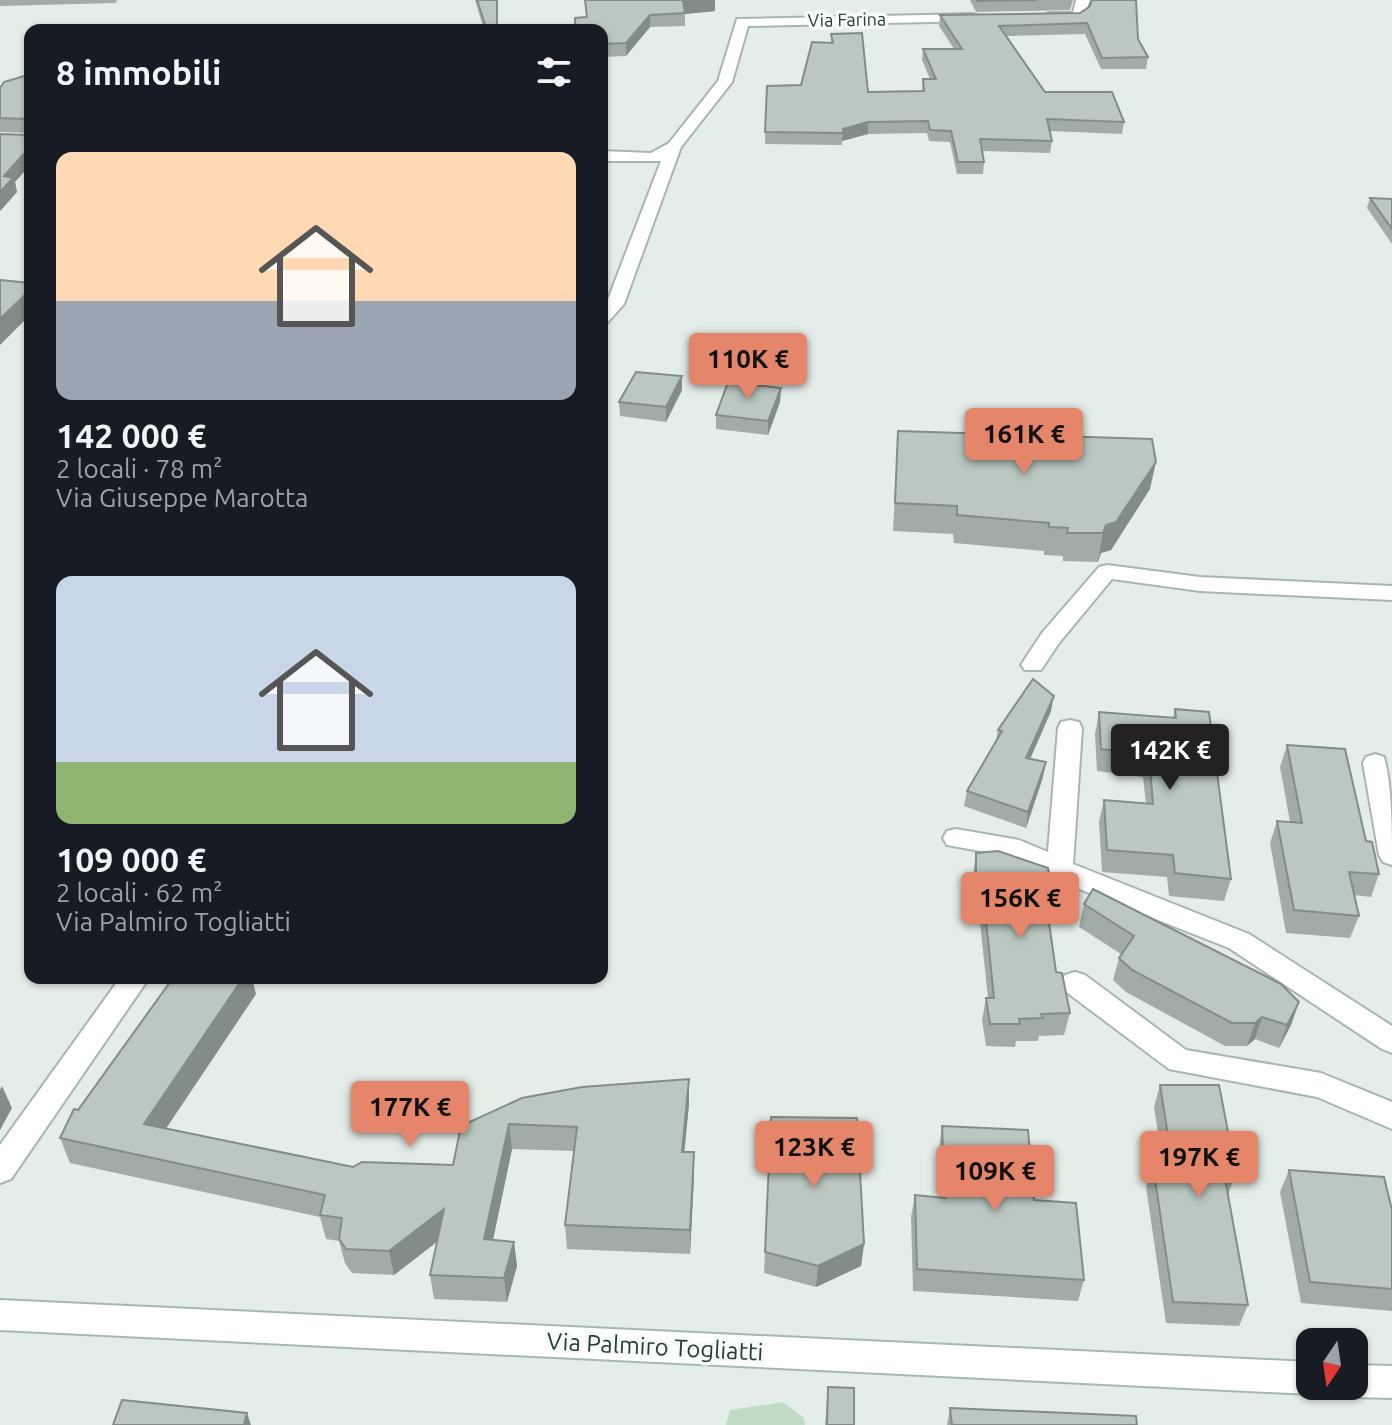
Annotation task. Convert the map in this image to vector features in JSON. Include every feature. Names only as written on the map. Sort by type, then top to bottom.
[{"type":"street","points":[[1032,18],[1078,17],[1083,0]]},
{"type":"street","name":"Via Farina","points":[[608,311],[674,146],[725,82],[742,22],[986,18]]},
{"type":"street","points":[[608,156],[654,158],[674,146]]},
{"type":"street","points":[[1033,665],[1050,638],[1107,572],[1200,584],[1392,593]]},
{"type":"street","points":[[1060,868],[1070,728]]},
{"type":"street","points":[[1375,763],[1392,855]]},
{"type":"street","points":[[956,838],[1019,849],[1239,941],[1392,1041]]},
{"type":"street","points":[[1075,983],[1179,1061],[1321,1085],[1392,1116]]},
{"type":"street","points":[[0,1170],[131,984]]},
{"type":"street","name":"Via Palmiro Togliatti","points":[[0,1315],[1296,1377]]},
{"type":"street","points":[[1368,1381],[1392,1382]]},
{"type":"green space","points":[[783,1402],[804,1418],[805,1425],[726,1425],[730,1410]]},
{"type":"building","points":[[477,0],[497,0],[497,24],[485,24]]},
{"type":"building","points":[[585,0],[705,0],[683,2],[685,13],[650,15],[626,43],[608,44],[608,24],[575,24],[575,18],[587,17]]},
{"type":"building","points":[[1092,0],[1136,0],[1138,39],[1148,57],[1102,58],[1087,23],[999,26],[1045,92],[1112,92],[1124,122],[1047,119],[1052,141],[980,139],[984,162],[958,162],[951,131],[930,130],[928,121],[868,122],[843,129],[843,133],[765,132],[767,86],[801,85],[812,42],[833,43],[831,34],[862,33],[868,92],[924,91],[923,79],[936,79],[923,49],[962,49],[940,15],[1080,13],[1089,7]]},
{"type":"building","points":[[24,76],[24,119],[0,118],[0,88],[4,82]]},
{"type":"building","points":[[0,134],[24,135],[24,154],[4,176],[13,178],[0,192]]},
{"type":"building","points":[[1370,198],[1392,199],[1392,229]]},
{"type":"building","points":[[0,280],[24,282],[24,296],[0,319]]},
{"type":"building","points":[[636,372],[682,376],[666,407],[619,402]]},
{"type":"building","points":[[728,382],[781,388],[768,421],[716,415]]},
{"type":"building","points":[[898,431],[1152,439],[1156,462],[1116,522],[1106,525],[1103,533],[1067,533],[1068,528],[1049,527],[1049,523],[957,515],[957,506],[895,503]]},
{"type":"building","points":[[1033,679],[1054,696],[1026,758],[1046,762],[1028,812],[967,791],[1002,731],[998,730]]},
{"type":"building","points":[[1175,709],[1209,712],[1231,879],[1175,873],[1173,855],[1107,850],[1104,800],[1153,804],[1149,755],[1101,749],[1099,712],[1176,718]]},
{"type":"building","points":[[1287,745],[1345,749],[1366,841],[1372,842],[1379,874],[1349,872],[1359,916],[1294,910],[1277,821],[1302,823]]},
{"type":"building","points":[[998,851],[1048,868],[1054,900],[1046,901],[1056,972],[1062,973],[1070,1013],[1041,1014],[1043,1018],[1019,1019],[1020,1024],[990,1024],[986,998],[994,998],[982,882],[976,879],[976,853]]},
{"type":"building","points":[[1093,889],[1281,984],[1299,1002],[1287,1025],[1262,1017],[1255,1023],[1232,1023],[1132,970],[1119,958],[1134,936],[1084,904]]},
{"type":"building","points":[[169,984],[239,984],[144,1124],[353,1167],[362,1162],[453,1165],[461,1126],[522,1098],[582,1087],[689,1079],[682,1152],[694,1152],[690,1230],[565,1225],[577,1127],[509,1124],[484,1239],[514,1242],[504,1278],[430,1275],[444,1209],[389,1251],[346,1249],[339,1239],[342,1218],[320,1215],[325,1195],[60,1138],[74,1109],[78,1110]]},
{"type":"building","points":[[1160,1085],[1219,1085],[1236,1173],[1224,1173],[1248,1305],[1173,1302],[1153,1165],[1173,1167]]},
{"type":"building","points":[[771,1117],[857,1118],[864,1244],[818,1266],[765,1252]]},
{"type":"building","points":[[942,1126],[1028,1130],[1034,1200],[1076,1203],[1084,1280],[917,1269],[915,1195],[945,1198]]},
{"type":"building","points":[[1289,1170],[1384,1177],[1392,1210],[1392,1289],[1310,1282]]},
{"type":"building","points":[[828,1387],[854,1388],[854,1425],[827,1425]]},
{"type":"building","points":[[122,1400],[247,1413],[244,1425],[113,1425]]},
{"type":"building","points":[[950,1408],[1136,1416],[1137,1425],[952,1425]]}]
